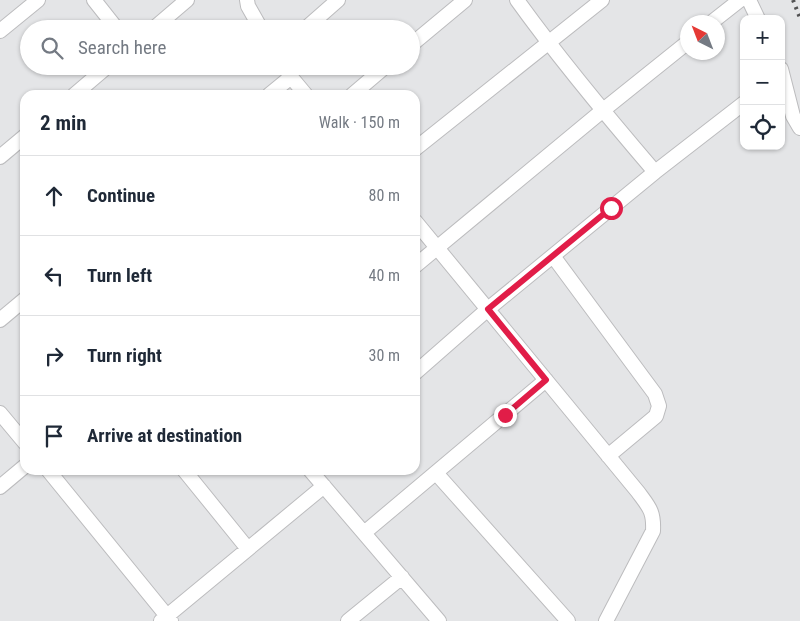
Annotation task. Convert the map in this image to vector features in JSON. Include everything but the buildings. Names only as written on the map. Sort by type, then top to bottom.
[{"type":"street","points":[[0,31],[38,0]]},
{"type":"street","points":[[94,0],[110,20]]},
{"type":"street","points":[[164,20],[187,0]]},
{"type":"street","points":[[247,0],[248,6],[256,20]]},
{"type":"street","points":[[315,20],[338,0]]},
{"type":"street","points":[[420,38],[466,0]]},
{"type":"street","points":[[517,0],[548,43],[602,111],[655,172]]},
{"type":"street","points":[[420,145],[602,0]]},
{"type":"street","points":[[721,15],[740,0]]},
{"type":"street","points":[[749,0],[756,15]]},
{"type":"street","points":[[420,262],[680,48]]},
{"type":"street","points":[[80,90],[97,75]]},
{"type":"street","points":[[274,90],[286,75]]},
{"type":"street","points":[[290,75],[302,90]]},
{"type":"street","points":[[358,90],[375,75]]},
{"type":"street","points":[[785,84],[793,116],[800,128]]},
{"type":"street","points":[[420,369],[488,309],[655,172],[741,105]]},
{"type":"street","points":[[2,150],[20,139]]},
{"type":"street","points":[[420,227],[638,492],[652,512],[654,520],[653,531],[606,621]]},
{"type":"street","points":[[553,256],[655,394],[659,406],[656,416],[608,456]]},
{"type":"street","points":[[0,320],[20,303]]},
{"type":"street","points":[[364,533],[546,380]]},
{"type":"street","points":[[0,413],[20,437]]},
{"type":"street","points":[[0,487],[20,470]]},
{"type":"street","points":[[436,472],[568,621]]},
{"type":"street","points":[[52,475],[166,619],[324,486]]},
{"type":"street","points":[[188,475],[248,549]]},
{"type":"street","points":[[314,475],[439,621]]},
{"type":"street","points":[[348,621],[402,577]]},
{"type":"railway","points":[[793,0],[800,18]]},
{"type":"route","points":[[505,415],[546,380],[488,309],[611,208]]}]
